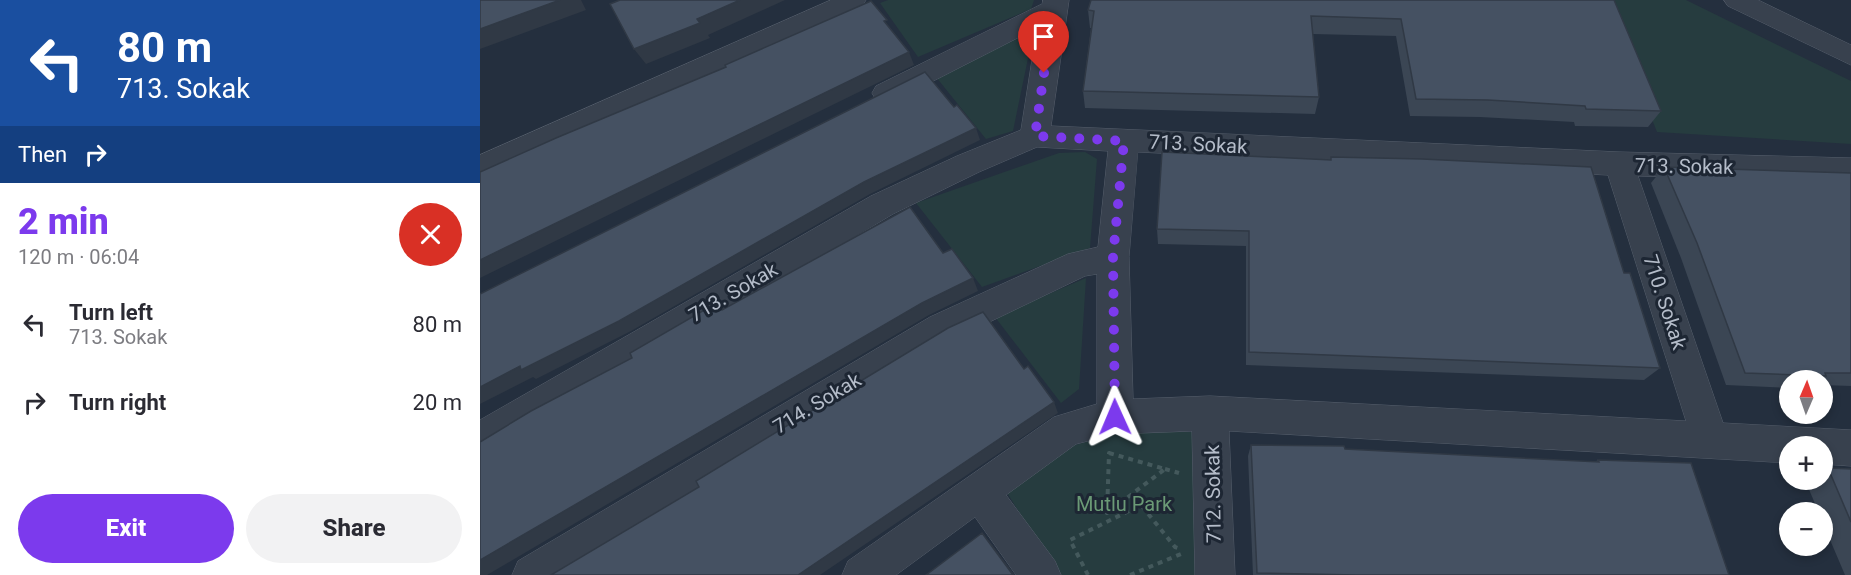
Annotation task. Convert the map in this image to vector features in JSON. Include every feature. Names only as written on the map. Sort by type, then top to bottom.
[{"type":"street","points":[[480,168],[853,0]]},
{"type":"street","points":[[1747,2],[1851,56]]},
{"type":"street","points":[[862,105],[1055,5]]},
{"type":"street","points":[[1035,136],[1055,5]]},
{"type":"street","name":"713. Sokak","points":[[480,440],[882,205],[968,164],[1035,136],[1619,164],[1851,170]]},
{"type":"street","points":[[1115,417],[1113,257],[1124,141]]},
{"type":"street","name":"710. Sokak","points":[[1619,164],[1710,440]]},
{"type":"street","name":"714. Sokak","points":[[532,575],[942,328],[1079,264],[1113,257]]},
{"type":"street","points":[[862,575],[1067,429],[1115,417],[1210,412],[1851,448]]},
{"type":"street","name":"712. Sokak","points":[[1210,412],[1215,575]]},
{"type":"street","points":[[979,490],[1041,575]]},
{"type":"path","points":[[1166,468],[1107,513],[1109,453],[1166,468],[1214,485]]},
{"type":"path","points":[[1088,575],[1070,540],[1141,505],[1175,547],[1187,551],[1130,575]]},
{"type":"green space","points":[[888,0],[1034,0],[1031,9],[918,57],[880,3]]},
{"type":"green space","points":[[1605,0],[1686,0],[1851,81],[1851,144],[1657,132]]},
{"type":"green space","points":[[1034,29],[1013,131],[986,139],[936,77]]},
{"type":"green space","points":[[1085,152],[1097,159],[1090,248],[982,287],[916,203],[1059,153]]},
{"type":"green space","points":[[1086,278],[1079,389],[1061,403],[995,317]]},
{"type":"green space","name":"Mutlu Park","points":[[1122,432],[1193,432],[1199,575],[1058,575],[1006,491],[1075,445]]},
{"type":"building","points":[[480,0],[560,0],[480,29]]},
{"type":"building","points":[[620,0],[740,0],[697,19],[700,23],[634,49],[610,4]]},
{"type":"building","points":[[1091,0],[1614,0],[1661,111],[1586,109],[1585,106],[1488,100],[1416,99],[1401,19],[1311,16],[1319,97],[1083,91],[1094,11],[1088,10]]},
{"type":"building","points":[[871,1],[909,52],[480,260],[480,172],[726,67],[725,65]]},
{"type":"building","points":[[925,72],[954,107],[957,105],[976,128],[864,182],[619,321],[521,370],[520,366],[480,387],[480,294]]},
{"type":"building","points":[[1162,152],[1331,160],[1331,157],[1422,159],[1591,167],[1624,273],[1630,273],[1660,368],[1249,352],[1249,231],[1157,229]]},
{"type":"building","points":[[1664,167],[1851,173],[1851,373],[1833,373],[1833,370],[1779,370],[1779,374],[1745,373],[1697,243]]},
{"type":"building","points":[[910,207],[943,253],[952,249],[973,278],[922,303],[480,560],[480,442],[531,411],[632,358],[630,353],[718,302],[722,310]]},
{"type":"building","points":[[983,312],[1024,369],[1028,366],[1054,402],[798,575],[551,575],[699,487],[696,481],[948,328]]},
{"type":"building","points":[[1251,445],[1344,446],[1345,449],[1599,462],[1598,460],[1691,463],[1729,575],[1257,573]]},
{"type":"building","points":[[1833,468],[1851,469],[1851,522],[1833,480]]},
{"type":"building","points":[[982,533],[1013,575],[926,575]]},
{"type":"route","points":[[1044,73],[1035,136],[1124,141],[1113,257],[1115,417]]}]
